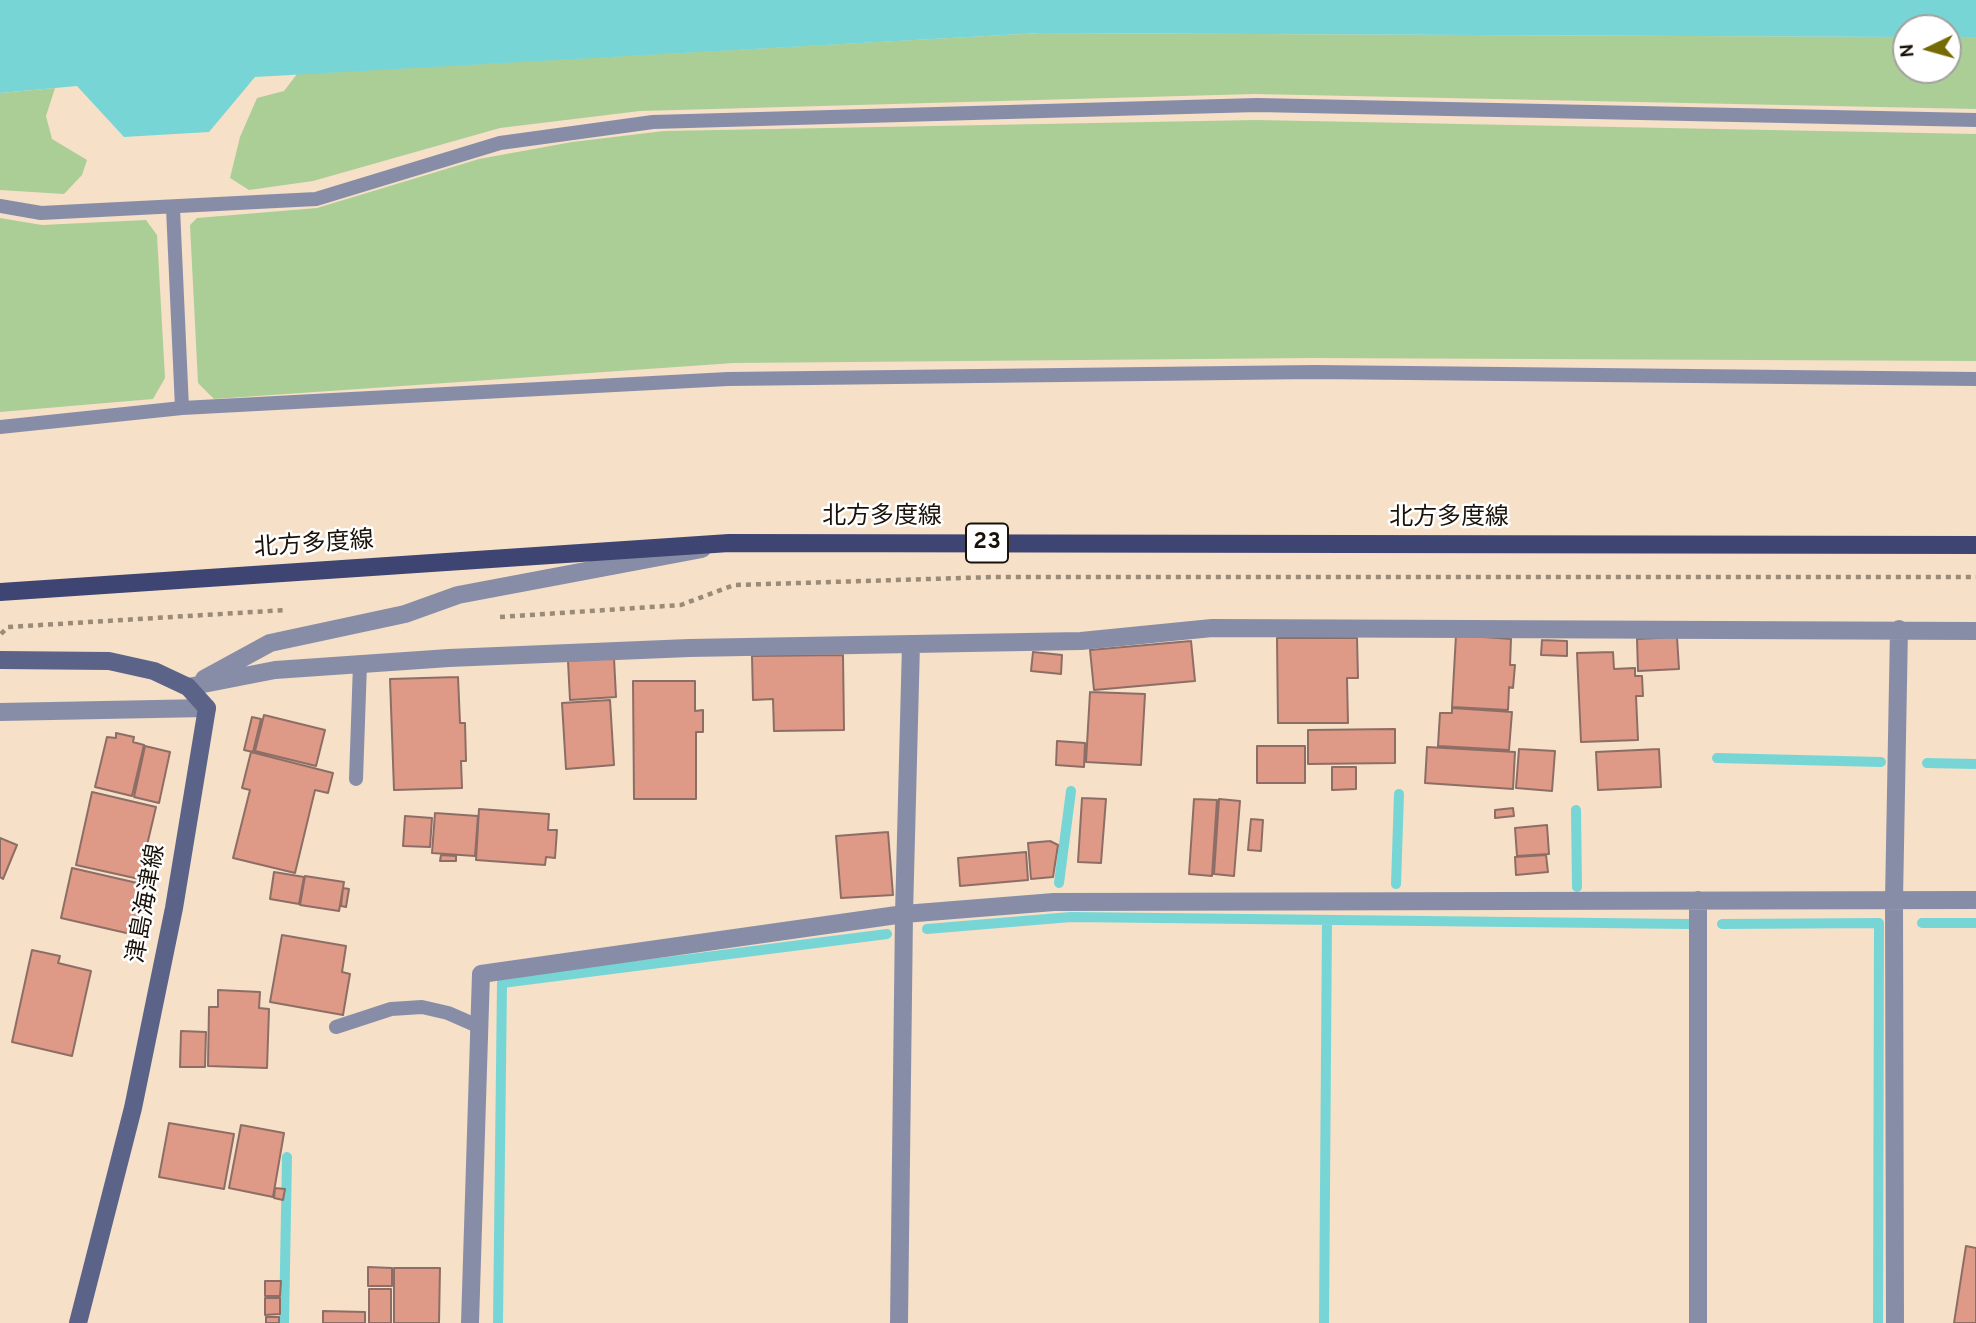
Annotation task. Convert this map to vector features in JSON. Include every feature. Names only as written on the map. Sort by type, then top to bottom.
[{"type":"main road","name":"北方多度線","points":[[0,592],[729,542],[1976,545]]},
{"type":"main road","points":[[0,660],[109,662],[154,671],[188,687],[207,708]]},
{"type":"main road","name":"津島海津線","points":[[78,1323],[136,1095],[174,908],[207,708]]},
{"type":"street","points":[[188,687],[270,643],[405,614],[458,595],[664,559],[729,542]]},
{"type":"street","points":[[188,687],[275,670],[360,664],[689,648],[1081,641],[1212,628],[1976,631]]},
{"type":"street","points":[[1895,1323],[1894,900],[1899,629]]},
{"type":"street","points":[[899,1323],[904,914],[911,644]]},
{"type":"street","points":[[0,712],[207,708]]},
{"type":"street","points":[[1698,900],[1698,1323]]},
{"type":"street","points":[[470,1323],[481,974],[904,914],[1054,902],[1976,900]]},
{"type":"lane","points":[[0,206],[41,213],[316,199],[500,143],[653,122],[1256,105],[1976,120]]},
{"type":"lane","points":[[173,208],[182,408]]},
{"type":"lane","points":[[0,427],[182,408],[728,379],[1315,372],[1976,379]]},
{"type":"lane","points":[[356,779],[360,664]]},
{"type":"lane","points":[[336,1027],[391,1009],[422,1007],[448,1013],[480,1027]]},
{"type":"path","points":[[489,618],[681,605],[734,584],[980,577],[1976,578]]},
{"type":"path","points":[[0,635],[8,627],[294,609]]},
{"type":"green space","points":[[1040,33],[1892,37],[1892,84],[1962,84],[1962,37],[1976,37],[1976,109],[1254,94],[640,111],[500,128],[313,181],[249,190],[230,178],[240,137],[257,98],[284,91],[297,74]]},
{"type":"green space","points":[[55,88],[46,116],[52,139],[87,160],[82,175],[64,194],[0,190],[0,93]]},
{"type":"green space","points":[[1256,120],[1976,134],[1976,361],[1314,358],[734,363],[214,399],[198,383],[190,225],[197,218],[317,208],[479,159],[572,142],[664,131]]},
{"type":"green space","points":[[0,218],[42,225],[146,220],[157,235],[165,378],[153,399],[0,412]]},
{"type":"water","points":[[0,0],[1976,0],[1976,37],[1962,37],[1962,14],[1892,14],[1892,37],[1040,33],[255,77],[209,132],[124,137],[77,86],[0,93]]},
{"type":"building","points":[[1456,635],[1511,639],[1510,665],[1515,665],[1513,688],[1509,687],[1508,710],[1452,707]]},
{"type":"building","points":[[1677,637],[1679,669],[1638,671],[1637,639]]},
{"type":"building","points":[[1277,638],[1357,638],[1358,678],[1347,678],[1348,723],[1278,723]]},
{"type":"building","points":[[1542,640],[1567,641],[1567,656],[1541,655]]},
{"type":"building","points":[[1191,641],[1195,681],[1094,690],[1090,650]]},
{"type":"building","points":[[1033,652],[1062,655],[1061,674],[1031,671]]},
{"type":"building","points":[[1613,652],[1614,669],[1635,668],[1635,676],[1642,676],[1643,696],[1636,696],[1638,740],[1581,742],[1577,653]]},
{"type":"building","points":[[843,655],[844,730],[774,731],[773,699],[753,700],[752,656]]},
{"type":"building","points":[[614,658],[616,697],[570,700],[568,661]]},
{"type":"building","points":[[458,677],[460,723],[465,723],[466,761],[461,761],[462,788],[394,790],[390,679]]},
{"type":"building","points":[[633,681],[695,681],[695,711],[703,710],[703,732],[696,732],[696,799],[634,799]]},
{"type":"building","points":[[1090,692],[1145,694],[1141,765],[1086,762]]},
{"type":"building","points":[[610,700],[614,765],[566,769],[562,703]]},
{"type":"building","points":[[1452,708],[1512,712],[1509,750],[1438,746],[1440,713],[1452,713]]},
{"type":"building","points":[[264,715],[325,730],[316,766],[255,751]]},
{"type":"building","points":[[252,717],[261,719],[253,752],[244,750]]},
{"type":"building","points":[[1395,729],[1395,763],[1308,764],[1308,730]]},
{"type":"building","points":[[116,733],[134,737],[133,742],[144,745],[132,796],[95,787],[107,737],[116,738]]},
{"type":"building","points":[[1057,741],[1085,743],[1084,767],[1056,765]]},
{"type":"building","points":[[145,746],[170,752],[159,803],[134,797]]},
{"type":"building","points":[[1257,746],[1305,746],[1305,783],[1257,783]]},
{"type":"building","points":[[1427,747],[1515,752],[1513,789],[1425,783]]},
{"type":"building","points":[[1519,749],[1555,751],[1552,791],[1516,788]]},
{"type":"building","points":[[1659,749],[1661,787],[1598,790],[1596,752]]},
{"type":"building","points":[[251,752],[333,773],[328,793],[315,790],[295,873],[233,858],[250,790],[242,788]]},
{"type":"building","points":[[1332,767],[1356,767],[1356,789],[1332,790]]},
{"type":"building","points":[[92,792],[156,807],[139,879],[76,865]]},
{"type":"building","points":[[1082,798],[1106,799],[1101,863],[1078,862]]},
{"type":"building","points":[[1194,799],[1217,800],[1212,876],[1189,874]]},
{"type":"building","points":[[1219,799],[1240,801],[1234,876],[1214,874]]},
{"type":"building","points":[[1513,808],[1514,816],[1495,818],[1495,810]]},
{"type":"building","points":[[479,809],[549,814],[548,830],[557,830],[555,858],[546,857],[545,865],[476,860]]},
{"type":"building","points":[[435,813],[478,816],[475,856],[432,853]]},
{"type":"building","points":[[405,816],[432,818],[430,847],[403,846]]},
{"type":"building","points":[[1251,819],[1263,820],[1261,851],[1248,850]]},
{"type":"building","points":[[1547,825],[1549,854],[1517,856],[1515,828]]},
{"type":"building","points":[[888,832],[893,895],[841,898],[836,836]]},
{"type":"building","points":[[0,838],[17,845],[3,879],[0,877]]},
{"type":"building","points":[[1050,841],[1058,845],[1053,877],[1031,879],[1028,843]]},
{"type":"building","points":[[1026,852],[1028,880],[960,886],[958,858]]},
{"type":"building","points":[[441,855],[456,856],[456,861],[440,861]]},
{"type":"building","points":[[1546,855],[1548,872],[1516,875],[1515,857]]},
{"type":"building","points":[[72,868],[146,885],[135,935],[61,918]]},
{"type":"building","points":[[274,872],[304,877],[299,904],[270,899]]},
{"type":"building","points":[[305,876],[344,882],[339,911],[300,905]]},
{"type":"building","points":[[343,888],[349,889],[346,907],[341,906]]},
{"type":"building","points":[[282,935],[346,946],[342,972],[350,974],[343,1015],[270,1002]]},
{"type":"building","points":[[32,950],[60,956],[58,963],[91,971],[72,1056],[12,1042]]},
{"type":"building","points":[[218,990],[260,992],[259,1008],[269,1009],[267,1068],[208,1066],[209,1007],[218,1007]]},
{"type":"building","points":[[181,1031],[206,1032],[205,1067],[180,1067]]},
{"type":"building","points":[[169,1123],[234,1134],[224,1189],[159,1177]]},
{"type":"building","points":[[241,1125],[284,1133],[273,1197],[229,1188]]},
{"type":"building","points":[[275,1188],[285,1189],[283,1200],[274,1198]]},
{"type":"building","points":[[1966,1246],[1976,1248],[1976,1323],[1954,1323]]},
{"type":"building","points":[[368,1267],[392,1268],[392,1286],[368,1286]]},
{"type":"building","points":[[394,1268],[440,1268],[439,1323],[394,1323]]},
{"type":"building","points":[[265,1281],[281,1281],[280,1296],[265,1296]]},
{"type":"building","points":[[369,1289],[391,1289],[391,1323],[369,1323]]},
{"type":"building","points":[[265,1298],[280,1298],[280,1314],[265,1315]]},
{"type":"building","points":[[323,1311],[365,1312],[365,1323],[323,1323]]},
{"type":"building","points":[[266,1317],[279,1317],[279,1323],[266,1323]]},
{"type":"waterway","points":[[1717,758],[1881,762]]},
{"type":"waterway","points":[[1927,763],[1976,764]]},
{"type":"waterway","points":[[1059,883],[1071,791]]},
{"type":"waterway","points":[[1396,884],[1399,794]]},
{"type":"waterway","points":[[1576,810],[1577,887]]},
{"type":"waterway","points":[[927,929],[1071,917],[1689,924]]},
{"type":"waterway","points":[[1324,1323],[1327,920]]},
{"type":"waterway","points":[[1722,924],[1879,923],[1878,1323]]},
{"type":"waterway","points":[[1922,923],[1976,923]]},
{"type":"waterway","points":[[498,1323],[502,983],[887,934]]},
{"type":"waterway","points":[[284,1323],[287,1157]]}]
